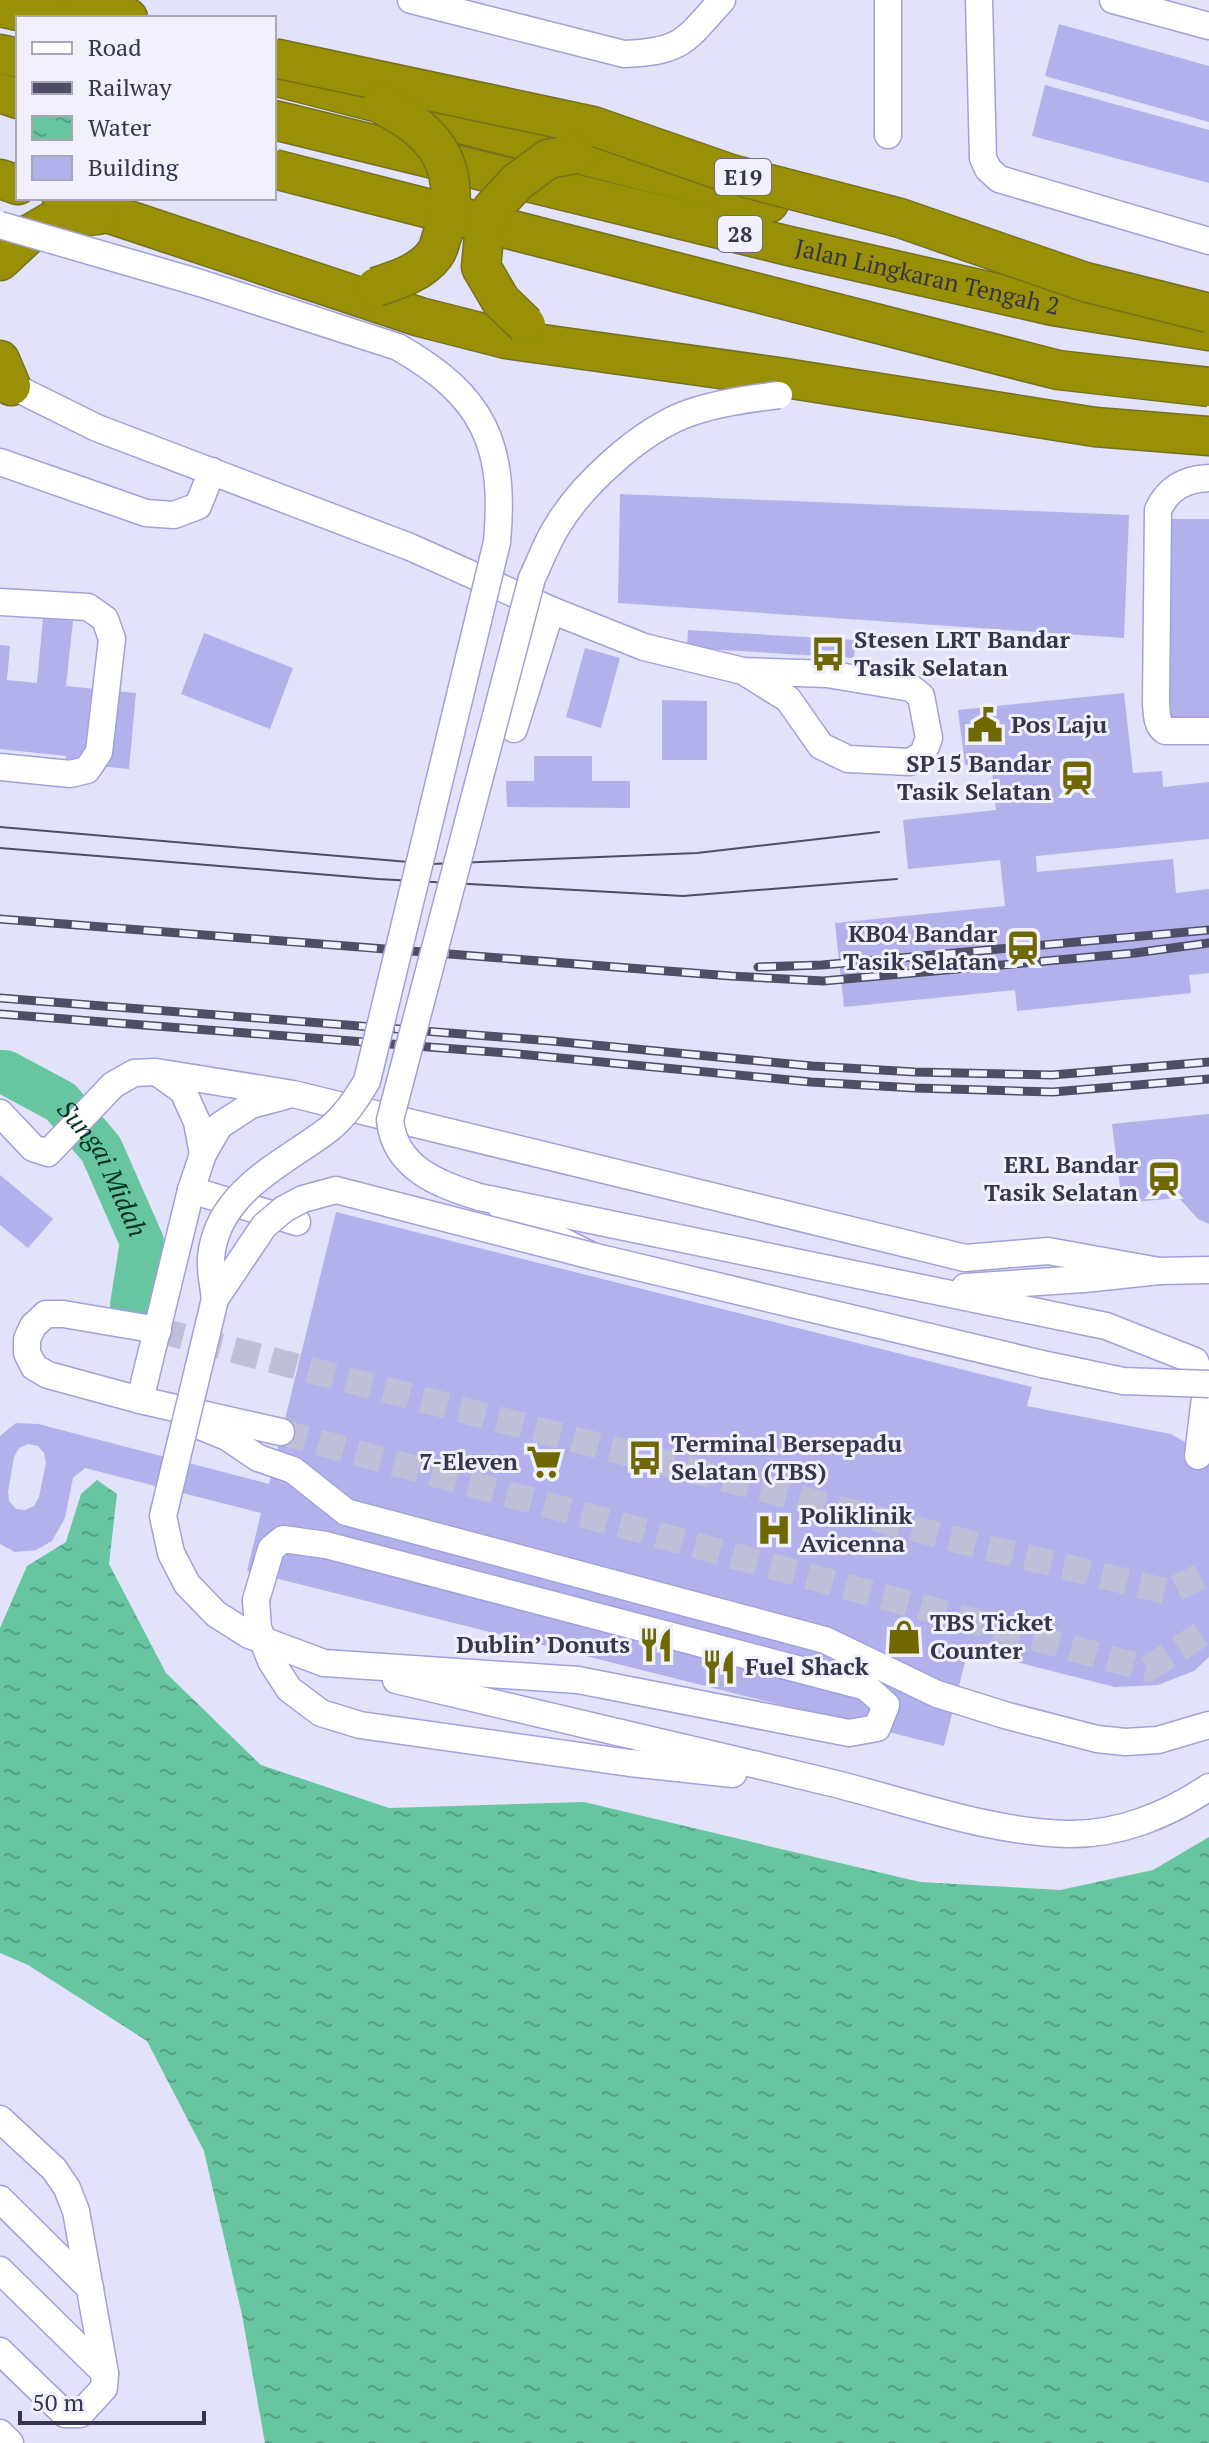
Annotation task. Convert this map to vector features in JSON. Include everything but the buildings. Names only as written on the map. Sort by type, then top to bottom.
[{"type":"highway","points":[[67,0],[121,16]]},
{"type":"highway","points":[[0,7],[41,16]]},
{"type":"highway","name":"E19","points":[[276,58],[593,126],[731,174],[900,218],[1085,282],[1209,313]]},
{"type":"highway","points":[[276,77],[909,238],[1209,299]]},
{"type":"highway","points":[[311,280],[376,287],[410,276],[435,254],[449,219],[452,197],[446,162],[430,138],[409,120],[382,105]]},
{"type":"highway","name":"Jalan Lingkaran Tengah 2","points":[[276,120],[789,246],[1053,306],[1209,331]]},
{"type":"highway","points":[[541,335],[501,301],[481,267],[485,226],[492,209],[517,182],[548,159],[575,154]]},
{"type":"highway","points":[[276,170],[1058,370],[1209,388]]},
{"type":"highway","points":[[276,187],[977,356],[1118,381],[1209,388]]},
{"type":"highway","points":[[69,200],[420,317],[506,339],[541,335],[1095,427],[1202,435]]},
{"type":"highway","points":[[2,248],[54,220],[113,213]]},
{"type":"street","points":[[411,0],[624,54],[656,53],[683,42],[722,0]]},
{"type":"street","points":[[888,0],[888,135]]},
{"type":"street","points":[[979,0],[983,158],[988,169],[999,179],[1209,241]]},
{"type":"street","points":[[1113,0],[1203,16]]},
{"type":"street","points":[[2,248],[200,283],[398,347],[427,364],[458,390],[473,408],[487,435],[496,467],[501,503],[497,542],[367,1081],[352,1106],[330,1128],[273,1166],[248,1188],[221,1221],[210,1263],[215,1299]]},
{"type":"street","points":[[4,375],[97,428],[410,547],[551,610],[644,647],[743,671],[827,674],[911,688],[921,696],[929,738],[923,754],[910,762],[848,759],[821,746],[788,699],[743,671]]},
{"type":"street","points":[[1095,427],[779,395],[727,402],[686,414],[621,453],[573,503],[555,528],[532,578],[390,1120],[391,1132],[400,1151],[413,1166],[441,1185],[479,1197],[1106,1326],[1195,1361],[1206,1389],[1198,1456]]},
{"type":"street","points":[[1202,435],[1202,478],[1165,495],[1158,510],[1156,703],[1161,729],[1209,731]]},
{"type":"street","points":[[0,462],[146,513],[174,515],[198,506],[212,471]]},
{"type":"street","points":[[0,602],[88,607],[105,619],[112,639],[99,752],[87,770],[70,774],[0,767]]},
{"type":"street","points":[[514,729],[551,610]]},
{"type":"street","points":[[156,1072],[183,1091],[197,1122],[203,1154]]},
{"type":"street","points":[[0,1113],[33,1148],[48,1153],[113,1085],[134,1073],[156,1072],[293,1094],[965,1258],[1048,1251],[1159,1271]]},
{"type":"street","points":[[140,1400],[191,1190],[203,1154],[219,1126],[251,1105],[293,1094]]},
{"type":"street","points":[[191,1190],[297,1222]]},
{"type":"street","points":[[1209,1384],[1123,1381],[1055,1367],[592,1256],[336,1190],[303,1199],[284,1209],[264,1226],[215,1299],[163,1516],[171,1553],[187,1584],[216,1614],[249,1635],[324,1663],[1001,1826],[1069,1834],[1122,1827],[1144,1821],[1192,1799],[1209,1787]]},
{"type":"street","points":[[479,1197],[592,1256]]},
{"type":"street","points":[[932,1289],[1159,1271],[1209,1270]]},
{"type":"street","points":[[158,1330],[63,1314],[46,1314],[33,1326],[27,1339],[27,1353],[34,1367],[48,1375],[187,1416],[258,1458],[293,1470],[346,1512],[825,1640],[937,1694],[1097,1739],[1125,1742],[1158,1740],[1209,1725]]},
{"type":"street","points":[[187,1416],[209,1344]]},
{"type":"street","points":[[187,1416],[281,1432]]},
{"type":"street","points":[[324,1663],[578,1680],[849,1733],[877,1728],[886,1705],[866,1687],[326,1545],[283,1539],[271,1549],[256,1600],[258,1628],[271,1661],[289,1689],[321,1713],[360,1725],[615,1761],[836,1784]]},
{"type":"street","points":[[0,2119],[54,2169],[67,2188],[76,2211],[105,2373],[104,2388],[86,2410],[80,2414],[65,2414],[0,2351]]},
{"type":"street","points":[[0,2199],[90,2288]]},
{"type":"street","points":[[0,2270],[105,2373]]},
{"type":"street","points":[[0,2433],[10,2443]]},
{"type":"water","points":[[97,1480],[117,1494],[109,1564],[166,1673],[261,1765],[389,1808],[584,1802],[920,1882],[1060,1890],[1153,1870],[1209,1837],[1209,2443],[265,2443],[242,2315],[204,2151],[147,2041],[28,1965],[0,1953],[0,1628],[27,1566],[66,1542],[81,1494]]},
{"type":"waterway","name":"Sungai Midah","points":[[0,1072],[61,1102],[101,1149],[142,1242],[132,1305]]},
{"type":"tunnel","points":[[158,1330],[992,1549],[1169,1592],[1209,1572]]},
{"type":"tunnel","points":[[281,1432],[1148,1669],[1209,1629]]},
{"type":"tram line","points":[[0,827],[432,864],[697,853],[879,832]]},
{"type":"tram line","points":[[0,848],[378,879],[683,896],[897,879]]},
{"type":"railway","points":[[0,919],[823,981],[1135,953],[1209,943]]},
{"type":"railway","points":[[758,967],[822,965],[1209,930]]},
{"type":"railway","points":[[0,998],[915,1072],[1052,1075],[1209,1062]]},
{"type":"railway","points":[[0,1014],[507,1053],[811,1082],[915,1088],[1053,1092],[1209,1079]]},
{"type":"place","name":"Stesen LRT Bandar Tasik Selatan","points":[[828,654]]},
{"type":"place","name":"Pos Laju","points":[[985,725]]},
{"type":"place","name":"SP15 Bandar Tasik Selatan","points":[[1077,778]]},
{"type":"place","name":"KB04 Bandar Tasik Selatan","points":[[1023,948]]},
{"type":"place","name":"ERL Bandar Tasik Selatan","points":[[1164,1179]]},
{"type":"place","name":"Terminal Bersepadu Selatan (TBS)","points":[[645,1458]]},
{"type":"place","name":"7-Eleven","points":[[544,1462]]},
{"type":"place","name":"Poliklinik Avicenna","points":[[774,1530]]},
{"type":"place","name":"TBS Ticket Counter","points":[[904,1637]]},
{"type":"place","name":"Dublin’ Donuts","points":[[656,1645]]},
{"type":"place","name":"Fuel Shack","points":[[719,1667]]}]
